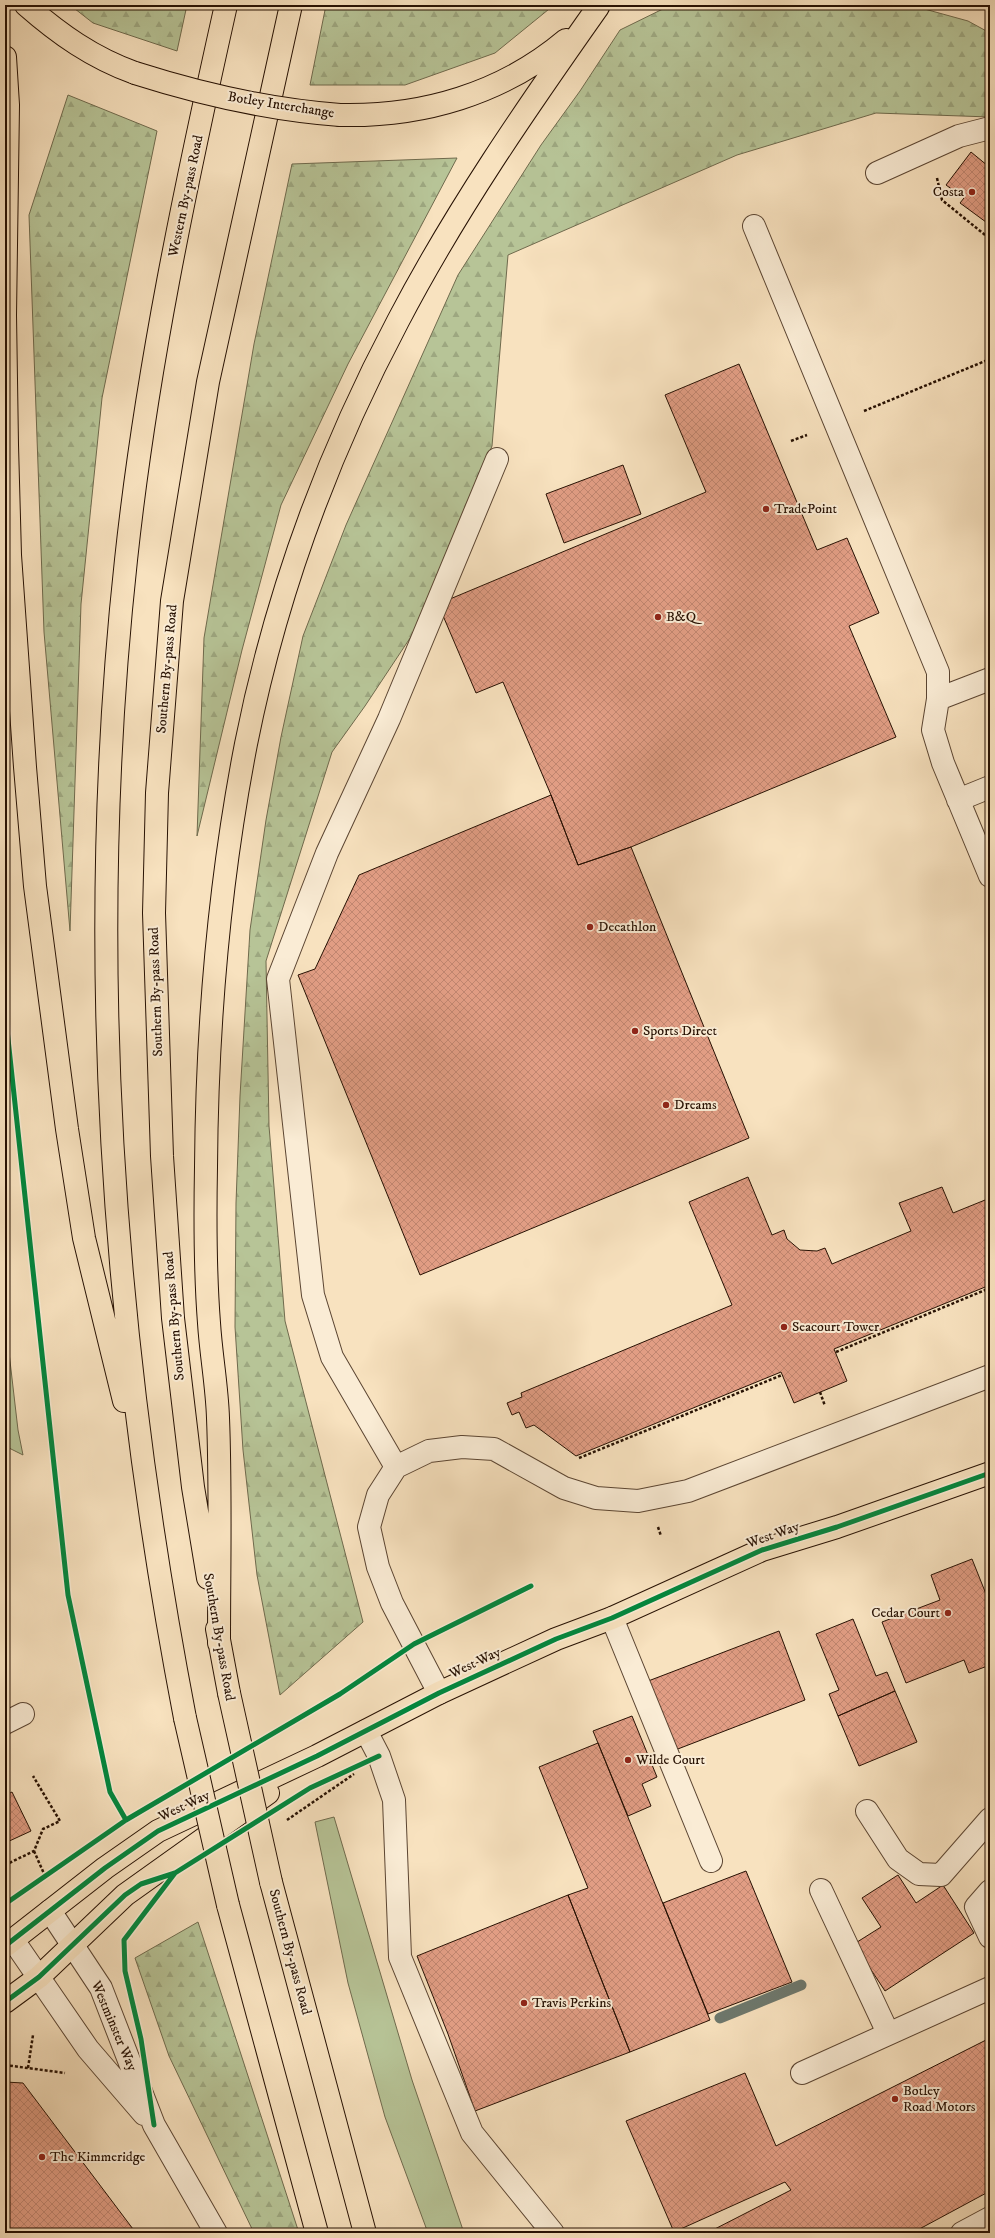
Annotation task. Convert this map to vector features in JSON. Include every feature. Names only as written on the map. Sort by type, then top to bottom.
[{"type":"main road","name":"Botley Interchange","points":[[26,5],[60,34],[90,53],[135,73],[188,88],[264,105],[340,115],[374,116],[403,113],[463,98],[521,72],[547,56],[575,33],[599,6]]},
{"type":"main road","name":"Western By-pass Road","points":[[148,1502],[126,1317],[114,1182],[109,1060],[107,909],[109,802],[116,678],[126,561],[150,387],[174,248],[226,5]]},
{"type":"main road","name":"Southern By-pass Road","points":[[291,5],[208,382],[172,601],[157,793],[154,913],[161,1133],[173,1318],[193,1487],[219,1643],[271,1882],[365,2233]]},
{"type":"main road","points":[[219,1643],[218,1415],[209,1322],[206,1257],[208,1070],[213,986],[221,904],[247,740],[287,586],[317,501],[357,405],[397,322],[451,225],[500,147],[599,6]]},
{"type":"main road","points":[[5,57],[8,105],[6,345],[10,555],[20,713],[35,886],[67,1129],[84,1238],[148,1502],[170,1639],[185,1718],[228,1905],[317,2233]]},
{"type":"main road","name":"West Way","points":[[9,1943],[105,1868],[158,1831],[317,1756],[439,1693],[556,1639],[612,1618],[762,1550],[837,1527],[990,1473]]},
{"type":"main road","name":"West Way","points":[[5,2002],[39,1977],[124,1895],[317,1756]]},
{"type":"street","points":[[877,173],[959,136],[990,128]]},
{"type":"street","points":[[754,226],[938,672],[938,699],[933,730],[943,763],[990,876]]},
{"type":"street","points":[[396,1467],[332,1357],[313,1295],[278,979],[327,853],[389,719],[497,459]]},
{"type":"street","points":[[938,699],[990,679]]},
{"type":"street","points":[[958,800],[990,787]]},
{"type":"street","points":[[439,1693],[389,1596],[378,1567],[369,1527],[378,1495],[396,1467],[429,1451],[462,1447],[494,1449],[564,1488],[596,1498],[638,1501],[688,1491],[990,1376]]},
{"type":"street","points":[[612,1618],[712,1861]]},
{"type":"street","points":[[366,1731],[379,1756],[394,1800],[400,1957],[472,2133],[553,2233]]},
{"type":"street","points":[[867,1811],[898,1859],[919,1874],[941,1875],[990,1819]]},
{"type":"street","points":[[821,1890],[888,2033]]},
{"type":"street","points":[[990,1891],[976,1907],[990,1937]]},
{"type":"street","name":"Westminster Way","points":[[50,1911],[101,1988],[154,2125],[216,2233]]},
{"type":"street","name":"Westminster Way","points":[[9,1943],[39,1977],[88,2049],[154,2125]]},
{"type":"street","points":[[802,2073],[990,1988]]},
{"type":"street","points":[[962,2233],[990,2218]]},
{"type":"path","points":[[930,149],[942,200],[990,239]]},
{"type":"path","points":[[858,414],[990,359]]},
{"type":"path","points":[[791,441],[811,433]]},
{"type":"path","points":[[836,1352],[990,1288]]},
{"type":"path","points":[[579,1458],[782,1375]]},
{"type":"path","points":[[820,1392],[827,1410]]},
{"type":"path","points":[[340,1694],[346,1690]]},
{"type":"path","points":[[345,1772],[379,1756]]},
{"type":"path","points":[[5,1865],[34,1851],[43,1830],[60,1820],[33,1776]]},
{"type":"path","points":[[34,1851],[45,1876]]},
{"type":"path","points":[[28,2068],[33,2035]]},
{"type":"path","points":[[5,2065],[65,2072]]},
{"type":"green space","points":[[70,5],[187,5],[177,51],[93,23]]},
{"type":"green space","points":[[326,5],[554,5],[495,53],[405,85],[310,85]]},
{"type":"green space","points":[[671,5],[910,5],[968,21],[990,33],[990,117],[876,113],[737,155],[508,255],[492,446],[422,620],[365,706],[332,752],[266,961],[269,1126],[285,1321],[363,1622],[280,1695],[257,1575],[243,1450],[235,1327],[236,1203],[240,1096],[250,930],[266,820],[281,737],[303,636],[346,525],[458,275],[541,145],[580,91],[620,30]]},
{"type":"green space","points":[[68,95],[157,131],[102,398],[81,604],[70,931],[44,632],[29,215]]},
{"type":"green space","points":[[457,158],[348,364],[281,505],[242,650],[197,836],[204,638],[254,344],[292,164]]},
{"type":"green space","points":[[5,1318],[18,1430],[23,1455],[5,1446]]},
{"type":"green space","points":[[334,1817],[412,2080],[464,2233],[428,2233],[385,2117],[348,1983],[315,1822]]},
{"type":"green space","points":[[198,1922],[299,2233],[254,2233],[169,2056],[135,1958]]},
{"type":"building","name":"Costa","points":[[971,152],[988,166],[990,163],[990,225],[960,203],[964,198],[946,185]]},
{"type":"building","name":"B&Q","points":[[739,364],[817,550],[847,538],[879,613],[849,626],[896,737],[631,847],[578,865],[551,795],[503,682],[476,693],[438,604],[706,492],[665,395]]},
{"type":"building","points":[[623,465],[641,514],[564,543],[546,494]]},
{"type":"building","points":[[551,795],[578,865],[631,847],[749,1138],[420,1275],[298,975],[315,969],[359,875]]},
{"type":"building","name":"Seacourt Tower","points":[[748,1177],[772,1235],[784,1230],[787,1239],[800,1250],[817,1251],[825,1248],[832,1264],[911,1231],[899,1203],[942,1187],[953,1213],[990,1198],[990,1285],[834,1349],[847,1381],[794,1403],[781,1372],[576,1456],[534,1425],[526,1428],[519,1412],[512,1415],[507,1403],[522,1397],[521,1393],[732,1305],[689,1202]]},
{"type":"building","name":"Cedar Court","points":[[972,1559],[990,1604],[990,1665],[969,1673],[964,1660],[906,1683],[882,1622],[940,1600],[931,1575]]},
{"type":"building","points":[[853,1619],[876,1676],[887,1672],[895,1691],[838,1716],[829,1694],[839,1690],[816,1634]]},
{"type":"building","points":[[779,1631],[805,1700],[670,1752],[643,1683]]},
{"type":"building","points":[[895,1691],[917,1742],[859,1766],[838,1716]]},
{"type":"building","name":"Wilde Court","points":[[632,1716],[657,1777],[642,1784],[651,1806],[628,1816],[593,1731]]},
{"type":"building","points":[[598,1743],[710,2020],[630,2052],[568,1895],[588,1888],[539,1767]]},
{"type":"building","points":[[5,1788],[8,1794],[12,1792],[31,1831],[5,1843]]},
{"type":"building","points":[[746,1871],[792,1982],[708,2014],[663,1903]]},
{"type":"building","points":[[898,1875],[916,1903],[943,1885],[974,1933],[885,1991],[854,1944],[881,1927],[862,1898]]},
{"type":"building","name":"Travis Perkins","points":[[568,1895],[630,2052],[475,2111],[448,2034],[417,1956]]},
{"type":"building","points":[[990,2038],[990,2191],[912,2233],[707,2233],[791,2190],[785,2182],[674,2232],[626,2121],[745,2073],[776,2146]]},
{"type":"building","name":"The Kimmeridge","points":[[5,2082],[23,2083],[136,2233],[5,2233]]},
{"type":"waterway","points":[[720,2018],[801,1985]]},
{"type":"cycle path","points":[[5,1011],[68,1595],[110,1792],[126,1820]]},
{"type":"cycle path","points":[[5,1946],[105,1868],[158,1831],[317,1756],[439,1693],[556,1639],[612,1618],[762,1550],[837,1527],[990,1473]]},
{"type":"cycle path","points":[[5,1904],[126,1820],[340,1694],[414,1644],[531,1586]]},
{"type":"cycle path","points":[[5,2002],[39,1977],[125,1895],[141,1884],[175,1873],[310,1788],[379,1756]]},
{"type":"cycle path","points":[[154,2125],[141,2039],[125,1971],[124,1940],[175,1873]]},
{"type":"place","name":"Costa","points":[[972,192]]},
{"type":"place","name":"TradePoint","points":[[766,509]]},
{"type":"place","name":"B&Q","points":[[658,617]]},
{"type":"place","name":"Decathlon","points":[[590,927]]},
{"type":"place","name":"Sports Direct","points":[[635,1031]]},
{"type":"place","name":"Dreams","points":[[666,1105]]},
{"type":"place","name":"Seacourt Tower","points":[[784,1327]]},
{"type":"place","name":"Cedar Court","points":[[948,1613]]},
{"type":"place","name":"Wilde Court","points":[[628,1760]]},
{"type":"place","name":"Travis Perkins","points":[[524,2003]]},
{"type":"place","name":"Botley Road Motors","points":[[895,2099]]},
{"type":"place","name":"The Kimmeridge","points":[[42,2157]]}]
